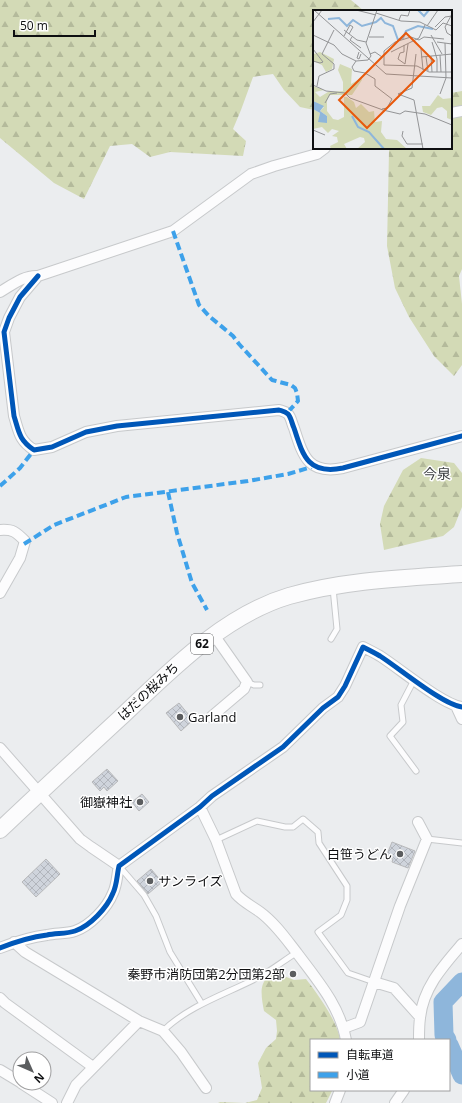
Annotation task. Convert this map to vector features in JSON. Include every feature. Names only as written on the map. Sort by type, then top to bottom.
[{"type":"main road","name":"はだの桜みち","points":[[0,830],[180,662],[214,635],[261,606],[288,596],[333,585],[370,580],[462,574]]},
{"type":"street","points":[[452,113],[462,111]]},
{"type":"street","points":[[0,292],[18,281],[31,276],[38,276],[173,231],[251,174],[316,154],[324,149]]},
{"type":"street","points":[[38,276],[20,297],[9,318],[4,332],[14,416],[24,443],[34,450],[52,447],[86,432],[117,426],[279,410],[284,411],[290,417],[302,453],[310,462],[320,469],[331,470],[343,468],[462,436]]},
{"type":"street","points":[[0,530],[10,530],[17,533],[25,541],[20,558],[0,593]]},
{"type":"street","points":[[210,717],[244,689],[247,682],[214,635]]},
{"type":"street","points":[[0,948],[14,942],[46,935],[74,932],[92,921],[102,910],[113,893],[119,866],[200,807],[212,796],[283,747],[323,708],[338,697],[345,686],[363,647],[414,680],[459,706],[462,719]]},
{"type":"street","points":[[0,748],[80,839],[119,866]]},
{"type":"street","points":[[200,807],[216,840],[236,894],[242,901],[260,912],[276,927],[314,975],[329,998],[344,1028],[346,1039]]},
{"type":"street","points":[[344,1028],[360,1022],[400,906],[426,839],[418,822]]},
{"type":"street","points":[[14,942],[25,952],[139,1021],[163,1031],[181,1052],[206,1088]]},
{"type":"street","points":[[419,1039],[420,1017],[425,996],[432,982],[462,944]]},
{"type":"street","points":[[374,982],[394,988],[420,1017]]},
{"type":"street","points":[[0,998],[93,1067]]},
{"type":"street","points":[[67,1103],[76,1085],[139,1021]]},
{"type":"street","points":[[0,1070],[12,1078]]},
{"type":"street","points":[[33,1091],[52,1103]]},
{"type":"street","points":[[335,1103],[340,1091]]},
{"type":"street","points":[[396,1103],[403,1091]]},
{"type":"lane","points":[[331,639],[337,629],[333,585]]},
{"type":"lane","points":[[414,680],[401,705],[403,722],[390,736],[416,771]]},
{"type":"lane","points":[[247,682],[254,685],[260,685]]},
{"type":"lane","points":[[216,840],[257,821],[285,827],[293,827],[303,819],[308,822],[318,832],[319,843],[347,886],[346,900],[341,915],[318,932],[348,973],[374,982]]},
{"type":"lane","points":[[426,839],[462,843]]},
{"type":"lane","points":[[119,866],[144,895],[156,916],[170,952],[202,1004]]},
{"type":"lane","points":[[163,1031],[172,1021],[202,1004],[258,977],[296,953]]},
{"type":"green space","points":[[0,0],[351,0],[363,10],[313,10],[313,110],[300,107],[284,90],[273,74],[253,77],[233,129],[246,141],[243,156],[170,152],[150,157],[132,144],[110,146],[84,199],[54,183],[0,138]]},
{"type":"green space","points":[[462,91],[462,269],[459,276],[462,304],[462,365],[454,376],[434,356],[409,317],[395,288],[387,246],[390,149],[452,149],[452,93]]},
{"type":"green space","points":[[421,458],[454,463],[462,473],[462,507],[454,527],[443,536],[384,550],[380,524],[384,506],[403,470]]},
{"type":"green space","points":[[279,974],[294,980],[306,979],[331,1016],[340,1039],[310,1039],[310,1091],[332,1091],[326,1103],[245,1103],[257,1100],[262,1088],[258,1063],[266,1048],[276,1039],[276,1020],[264,1011],[262,999],[262,987],[267,978]]},
{"type":"green space","points":[[220,1102],[245,1103],[218,1103]]},
{"type":"building","name":"Garland","points":[[179,703],[193,720],[181,731],[166,713]]},
{"type":"building","points":[[107,769],[118,781],[107,791],[104,787],[100,791],[92,782]]},
{"type":"building","name":"御嶽神社","points":[[142,794],[149,802],[139,811],[132,802]]},
{"type":"building","name":"白笹うどん","points":[[392,842],[415,851],[408,868],[392,862],[393,859],[386,857]]},
{"type":"building","points":[[46,859],[60,874],[36,897],[22,882]]},
{"type":"building","name":"サンライズ","points":[[151,869],[162,882],[148,894],[137,881]]},
{"type":"waterway","points":[[446,1039],[444,1035],[443,1002],[462,982]]},
{"type":"waterway","points":[[450,1047],[462,1075]]},
{"type":"marked path","points":[[173,231],[199,305],[209,316],[233,336],[272,380],[291,385],[295,388],[298,401],[287,413]]},
{"type":"marked path","points":[[0,486],[20,468],[34,450]]},
{"type":"marked path","points":[[24,544],[54,525],[126,497],[248,481],[288,474],[315,466]]},
{"type":"marked path","points":[[168,492],[177,533],[192,583],[207,610]]},
{"type":"cycle path","points":[[38,276],[20,297],[9,318],[4,332],[14,416],[22,439],[34,450],[52,447],[86,432],[117,426],[279,410],[286,412],[289,415],[304,455],[314,466],[322,469],[343,468],[462,436]]},
{"type":"cycle path","points":[[0,948],[35,937],[75,931],[81,929],[92,921],[107,905],[110,899],[115,887],[119,866],[200,807],[212,796],[283,747],[323,708],[338,697],[345,686],[363,647],[380,656],[444,700],[462,707]]},
{"type":"place","name":"Garland","points":[[180,717]]},
{"type":"place","name":"御嶽神社","points":[[140,802]]},
{"type":"place","name":"白笹うどん","points":[[400,854]]},
{"type":"place","name":"サンライズ","points":[[150,881]]},
{"type":"place","name":"秦野市消防団第2分団第2部","points":[[293,974]]},
{"type":"district","name":"今泉","points":[[437,474]]}]
